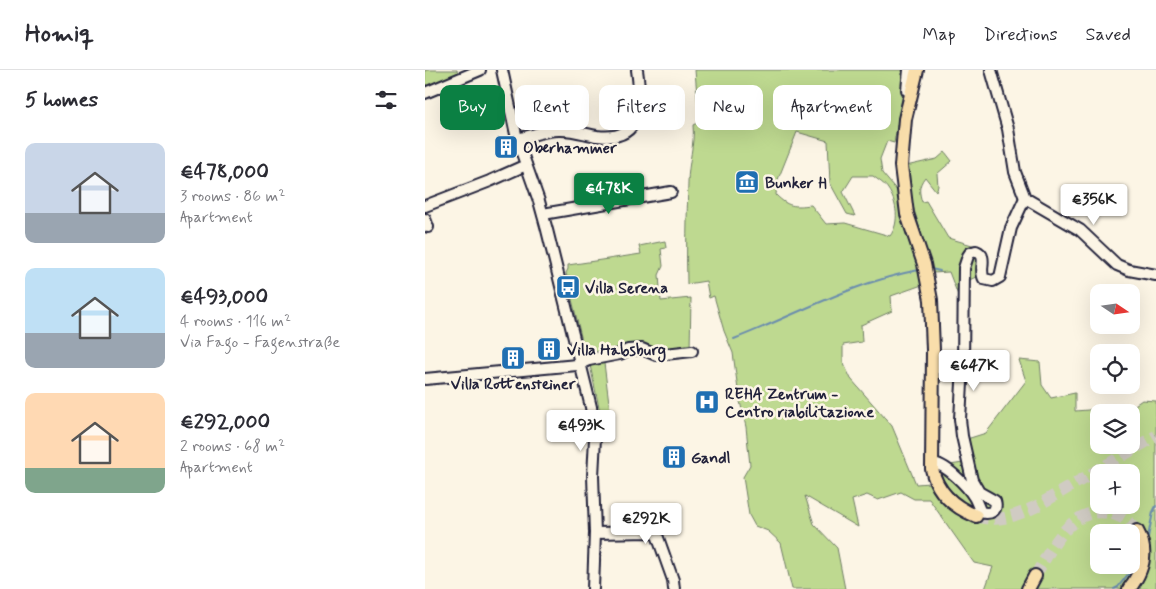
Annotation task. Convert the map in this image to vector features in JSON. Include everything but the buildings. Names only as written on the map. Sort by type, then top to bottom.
[{"type":"main road","points":[[917,70],[905,119],[901,166],[907,214],[924,264],[931,300],[933,386],[931,462],[935,480],[946,497],[959,508],[976,516]]},
{"type":"main road","points":[[1140,538],[1144,555],[1140,569]]},
{"type":"main road","points":[[1129,589],[1139,574]]},
{"type":"main road","points":[[1028,589],[1035,576]]},
{"type":"street","points":[[425,93],[480,70]]},
{"type":"street","points":[[502,70],[517,139],[543,214],[591,407],[595,438],[593,589]]},
{"type":"street","points":[[517,139],[559,130],[600,136],[617,136],[631,128],[640,104],[637,70]]},
{"type":"street","points":[[909,70],[907,90],[911,93]]},
{"type":"street","points":[[991,70],[1008,129],[1015,172],[1025,198],[1079,230],[1117,265],[1129,270],[1156,275]]},
{"type":"street","points":[[425,206],[526,165]]},
{"type":"street","points":[[543,214],[671,192]]},
{"type":"street","points":[[931,462],[938,463],[944,467],[975,498],[981,512],[989,513],[994,511],[996,504],[994,499],[979,492],[972,480],[961,427],[959,409],[963,382],[964,268],[967,256],[976,251],[983,256],[981,273],[984,278],[993,281],[1000,277],[1011,228],[1025,198]]},
{"type":"street","points":[[425,379],[581,364],[589,360],[620,354],[628,350],[642,349],[655,355],[692,351]]},
{"type":"street","points":[[595,533],[650,532],[657,535],[673,580],[674,589]]},
{"type":"green space","points":[[425,70],[457,70],[458,73],[425,87]]},
{"type":"green space","points":[[695,70],[907,70],[894,143],[887,141],[880,159],[882,173],[899,193],[922,285],[891,296],[892,311],[861,325],[862,342],[843,345],[843,362],[851,379],[892,426],[916,484],[930,483],[936,467],[970,462],[967,439],[986,433],[1026,381],[1019,360],[1040,362],[1042,385],[1051,398],[1075,393],[1075,411],[1090,410],[1090,454],[1140,454],[1140,404],[1136,404],[1142,400],[1156,401],[1156,589],[985,589],[993,567],[974,563],[929,499],[914,499],[901,492],[878,500],[867,495],[852,500],[858,527],[805,496],[814,524],[837,548],[845,589],[792,589],[781,543],[768,531],[755,526],[749,515],[743,477],[750,465],[746,427],[739,397],[733,353],[724,331],[714,296],[709,298],[706,281],[687,284],[688,176],[693,125],[695,124],[695,130],[763,130],[763,85],[696,85]],"holes":[[[797,132],[828,141],[830,183],[847,214],[855,216],[843,192],[853,176],[873,176],[887,187],[894,200],[896,212],[895,225],[890,236],[845,223],[826,224],[811,205],[792,205],[784,202],[776,195],[777,182]]]},
{"type":"green space","points":[[945,152],[952,161],[937,174],[938,186],[936,191],[925,177],[920,186],[920,192],[922,202],[926,201],[948,238],[979,247],[976,277],[965,282],[961,303],[949,272],[933,273],[907,186],[906,166],[937,159]]},
{"type":"green space","points":[[665,241],[666,248],[661,249],[663,266],[659,275],[661,301],[691,298],[690,350],[589,356],[585,353],[569,287],[573,286],[572,277],[567,277],[566,273],[568,265],[641,254],[639,246]]},
{"type":"green space","points":[[604,363],[610,411],[600,412],[590,365]]},
{"type":"waterway","points":[[931,269],[940,271]]},
{"type":"waterway","points":[[734,339],[871,282],[919,270]]},
{"type":"waterway","points":[[1147,542],[1156,506]]},
{"type":"waterway","points":[[1114,589],[1118,587],[1128,574]]},
{"type":"tunnel","points":[[976,516],[999,519],[1035,507],[1156,436]]},
{"type":"tunnel","points":[[1035,576],[1063,532],[1083,516],[1095,513],[1108,513],[1121,517],[1131,524]]},
{"type":"place","name":"Oberhammer","points":[[506,147]]},
{"type":"place","name":"Bunker H","points":[[747,182]]},
{"type":"place","name":"Villa Serena","points":[[568,287]]},
{"type":"place","name":"Villa Habsburg","points":[[549,349]]},
{"type":"place","name":"Villa Rottensteiner","points":[[513,358]]},
{"type":"place","name":"REHA Zentrum - Centro riabilitazione","points":[[707,402]]},
{"type":"place","name":"Gandl","points":[[674,457]]}]
